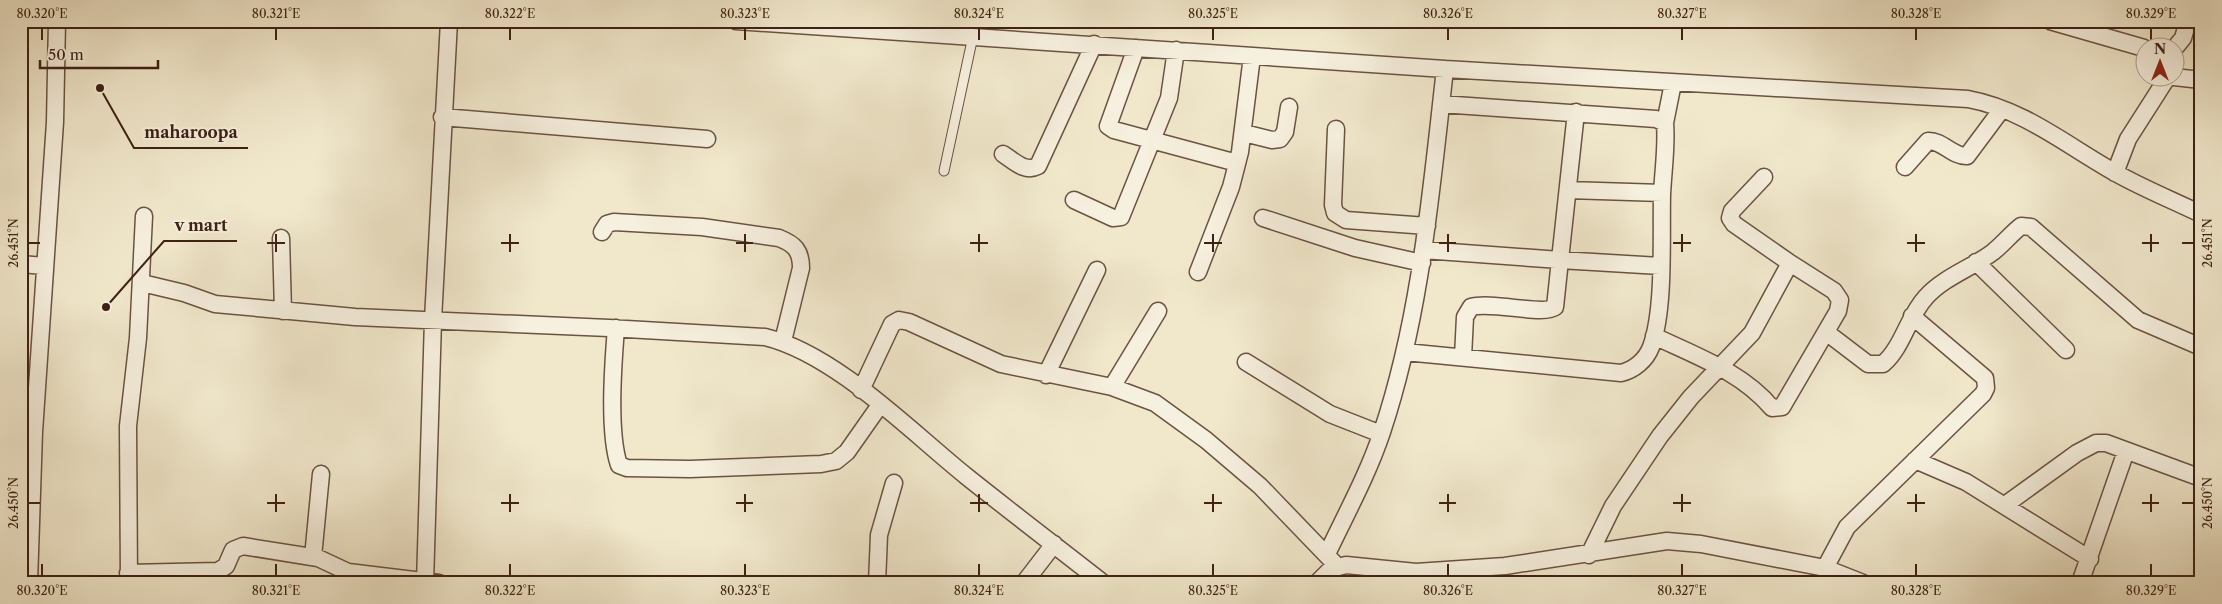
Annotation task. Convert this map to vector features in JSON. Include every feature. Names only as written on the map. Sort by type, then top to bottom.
[{"type":"street","points":[[29,583],[28,432],[44,266],[55,122],[57,21]]},
{"type":"street","points":[[144,216],[142,283],[128,426],[128,578],[218,571],[226,566],[233,550],[240,547],[313,557],[348,572],[430,582],[433,320],[438,256],[442,117],[448,21]]},
{"type":"street","points":[[736,21],[1672,84],[1949,97],[1982,101],[2025,117],[2115,173],[2201,214]]},
{"type":"street","points":[[2050,21],[2134,45]]},
{"type":"street","points":[[2183,38],[2188,21]]},
{"type":"street","points":[[1003,154],[1022,167],[1028,169],[1038,166],[1094,44]]},
{"type":"street","points":[[1136,48],[1108,126],[1237,163]]},
{"type":"street","points":[[1074,200],[1113,218],[1121,217],[1173,86],[1176,50]]},
{"type":"street","points":[[1198,272],[1231,187],[1237,163],[1244,133],[1252,56]]},
{"type":"street","points":[[1327,554],[1382,434],[1405,352],[1427,226],[1446,69]]},
{"type":"street","points":[[2184,78],[2201,80]]},
{"type":"street","points":[[1405,352],[1621,373],[1630,371],[1644,358],[1654,336],[1660,266],[1665,123],[1672,84]]},
{"type":"street","points":[[2115,173],[2128,139],[2161,88]]},
{"type":"street","points":[[1442,104],[1576,112],[1656,119],[1665,123]]},
{"type":"street","points":[[1244,133],[1272,140],[1280,139],[1285,132],[1289,107]]},
{"type":"street","points":[[1906,167],[1928,141],[1967,156],[2002,109]]},
{"type":"street","points":[[1463,357],[1465,317],[1471,307],[1488,304],[1543,310],[1555,307],[1576,112]]},
{"type":"street","points":[[442,117],[707,140]]},
{"type":"street","points":[[1336,129],[1333,204],[1335,213],[1346,220],[1427,226]]},
{"type":"street","points":[[1654,336],[1721,367],[1747,383],[1763,396],[1772,408],[1782,407],[1840,307],[1839,296],[1734,224],[1730,218],[1732,211],[1764,177]]},
{"type":"street","points":[[1568,190],[1662,193]]},
{"type":"street","points":[[1263,218],[1355,248],[1422,257],[1560,260],[1660,266]]},
{"type":"street","points":[[602,232],[607,224],[614,222],[702,227],[778,238],[790,243],[801,256],[801,268],[783,342]]},
{"type":"street","points":[[1826,332],[1868,364],[1883,364],[1889,358],[1920,303],[1934,288],[1992,253],[2020,226],[2031,227],[2138,320],[2201,346]]},
{"type":"street","points":[[281,238],[283,311]]},
{"type":"street","points":[[1976,262],[2066,350]]},
{"type":"street","points":[[1589,555],[1613,506],[1660,436],[1692,397],[1752,333],[1790,263]]},
{"type":"street","points":[[21,264],[44,266]]},
{"type":"street","points":[[1046,374],[1097,270]]},
{"type":"street","points":[[142,283],[184,293],[215,304],[283,311],[355,317],[616,328],[765,337],[783,342],[811,354],[861,390],[1103,583]]},
{"type":"street","points":[[1112,387],[1158,311]]},
{"type":"street","points":[[1825,568],[1847,527],[1982,394],[1986,384],[1985,378],[1912,316]]},
{"type":"street","points":[[861,390],[892,324],[899,320],[909,322],[1001,364],[1112,387],[1155,403],[1206,440],[1260,486],[1338,567]]},
{"type":"street","points":[[616,328],[613,366],[614,443],[619,465],[627,468],[708,469],[821,464],[836,461],[847,452],[880,405]]},
{"type":"street","points":[[1246,362],[1330,414],[1382,434]]},
{"type":"street","points":[[2005,506],[2077,453],[2096,443],[2106,443],[2201,478]]},
{"type":"street","points":[[2080,583],[2090,559],[2126,451]]},
{"type":"street","points":[[1915,460],[1966,482],[2090,559]]},
{"type":"street","points":[[313,557],[321,474]]},
{"type":"street","points":[[877,583],[879,535],[894,483]]},
{"type":"street","points":[[1317,583],[1322,575],[1338,567],[1357,565],[1414,578],[1589,555],[1667,541],[1701,544],[1825,568],[1863,583]]},
{"type":"street","points":[[1024,583],[1054,544]]},
{"type":"lane","points":[[944,171],[973,36]]},
{"type":"place","name":"maharoopa","points":[[100,88]]},
{"type":"place","name":"v mart","points":[[106,307]]}]
